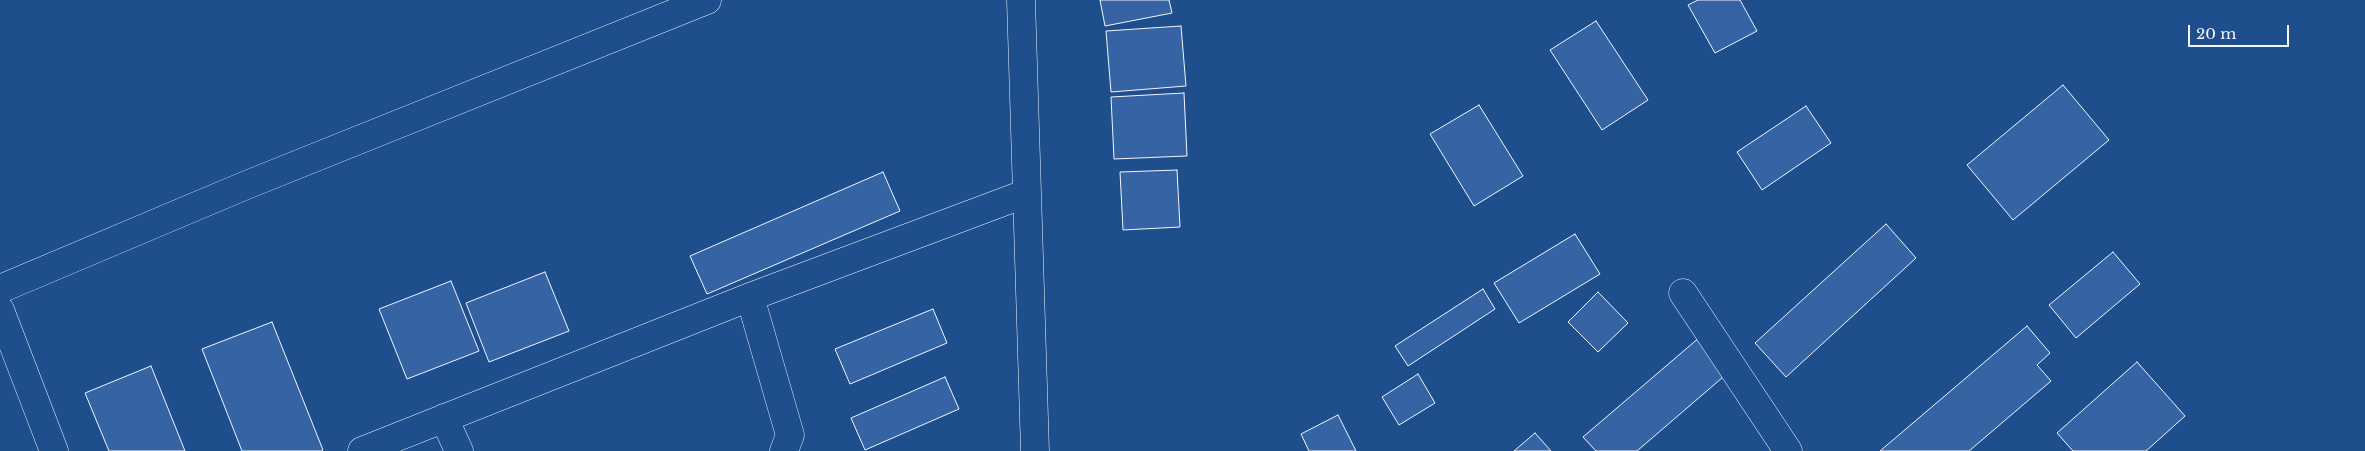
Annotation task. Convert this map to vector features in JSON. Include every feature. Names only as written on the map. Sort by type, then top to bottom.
[{"type":"street","points":[[0,289],[244,186],[707,0]]},
{"type":"street","points":[[1021,0],[1035,451]]},
{"type":"street","points":[[362,451],[750,297],[1027,193]]},
{"type":"street","points":[[1683,293],[1788,451]]},
{"type":"street","points":[[750,297],[790,435],[784,451]]},
{"type":"street","points":[[0,310],[54,451]]},
{"type":"street","points":[[444,418],[459,451]]},
{"type":"building","points":[[1100,0],[1169,0],[1172,13],[1105,26]]},
{"type":"building","points":[[1698,0],[1740,0],[1757,31],[1715,53],[1688,5]]},
{"type":"building","points":[[1596,21],[1648,100],[1602,130],[1550,50]]},
{"type":"building","points":[[1181,26],[1186,86],[1111,92],[1106,31]]},
{"type":"building","points":[[2063,85],[2109,140],[2013,220],[1967,165]]},
{"type":"building","points":[[1184,93],[1187,156],[1114,159],[1111,97]]},
{"type":"building","points":[[1479,105],[1523,176],[1474,206],[1430,134]]},
{"type":"building","points":[[1806,106],[1831,143],[1762,190],[1737,152]]},
{"type":"building","points":[[1177,170],[1180,227],[1123,230],[1120,172]]},
{"type":"building","points":[[883,172],[900,211],[707,294],[690,256]]},
{"type":"building","points":[[1886,224],[1916,258],[1786,377],[1755,343]]},
{"type":"building","points":[[1575,234],[1600,274],[1519,323],[1494,283]]},
{"type":"building","points":[[2113,252],[2140,284],[2076,338],[2049,305]]},
{"type":"building","points":[[545,272],[569,331],[489,362],[466,303]]},
{"type":"building","points":[[451,281],[479,351],[407,379],[379,309]]},
{"type":"building","points":[[1483,289],[1495,309],[1408,366],[1395,346]]},
{"type":"building","points":[[1598,292],[1628,323],[1598,352],[1568,322]]},
{"type":"building","points":[[933,309],[947,343],[850,384],[835,349]]},
{"type":"building","points":[[272,322],[323,450],[321,451],[242,451],[202,349]]},
{"type":"building","points":[[2027,326],[2050,353],[2037,365],[2051,381],[1969,451],[1880,451]]},
{"type":"building","points":[[1707,331],[1737,365],[1637,451],[1596,451],[1583,437]]},
{"type":"building","points":[[2137,362],[2185,416],[2146,451],[2073,451],[2057,433]]},
{"type":"building","points":[[151,366],[185,451],[109,451],[85,393]]},
{"type":"building","points":[[1418,374],[1435,403],[1399,425],[1382,397]]},
{"type":"building","points":[[945,377],[959,409],[865,450],[851,418]]},
{"type":"building","points":[[1338,415],[1356,451],[1309,451],[1301,434]]},
{"type":"building","points":[[1535,433],[1551,451],[1514,451]]}]
